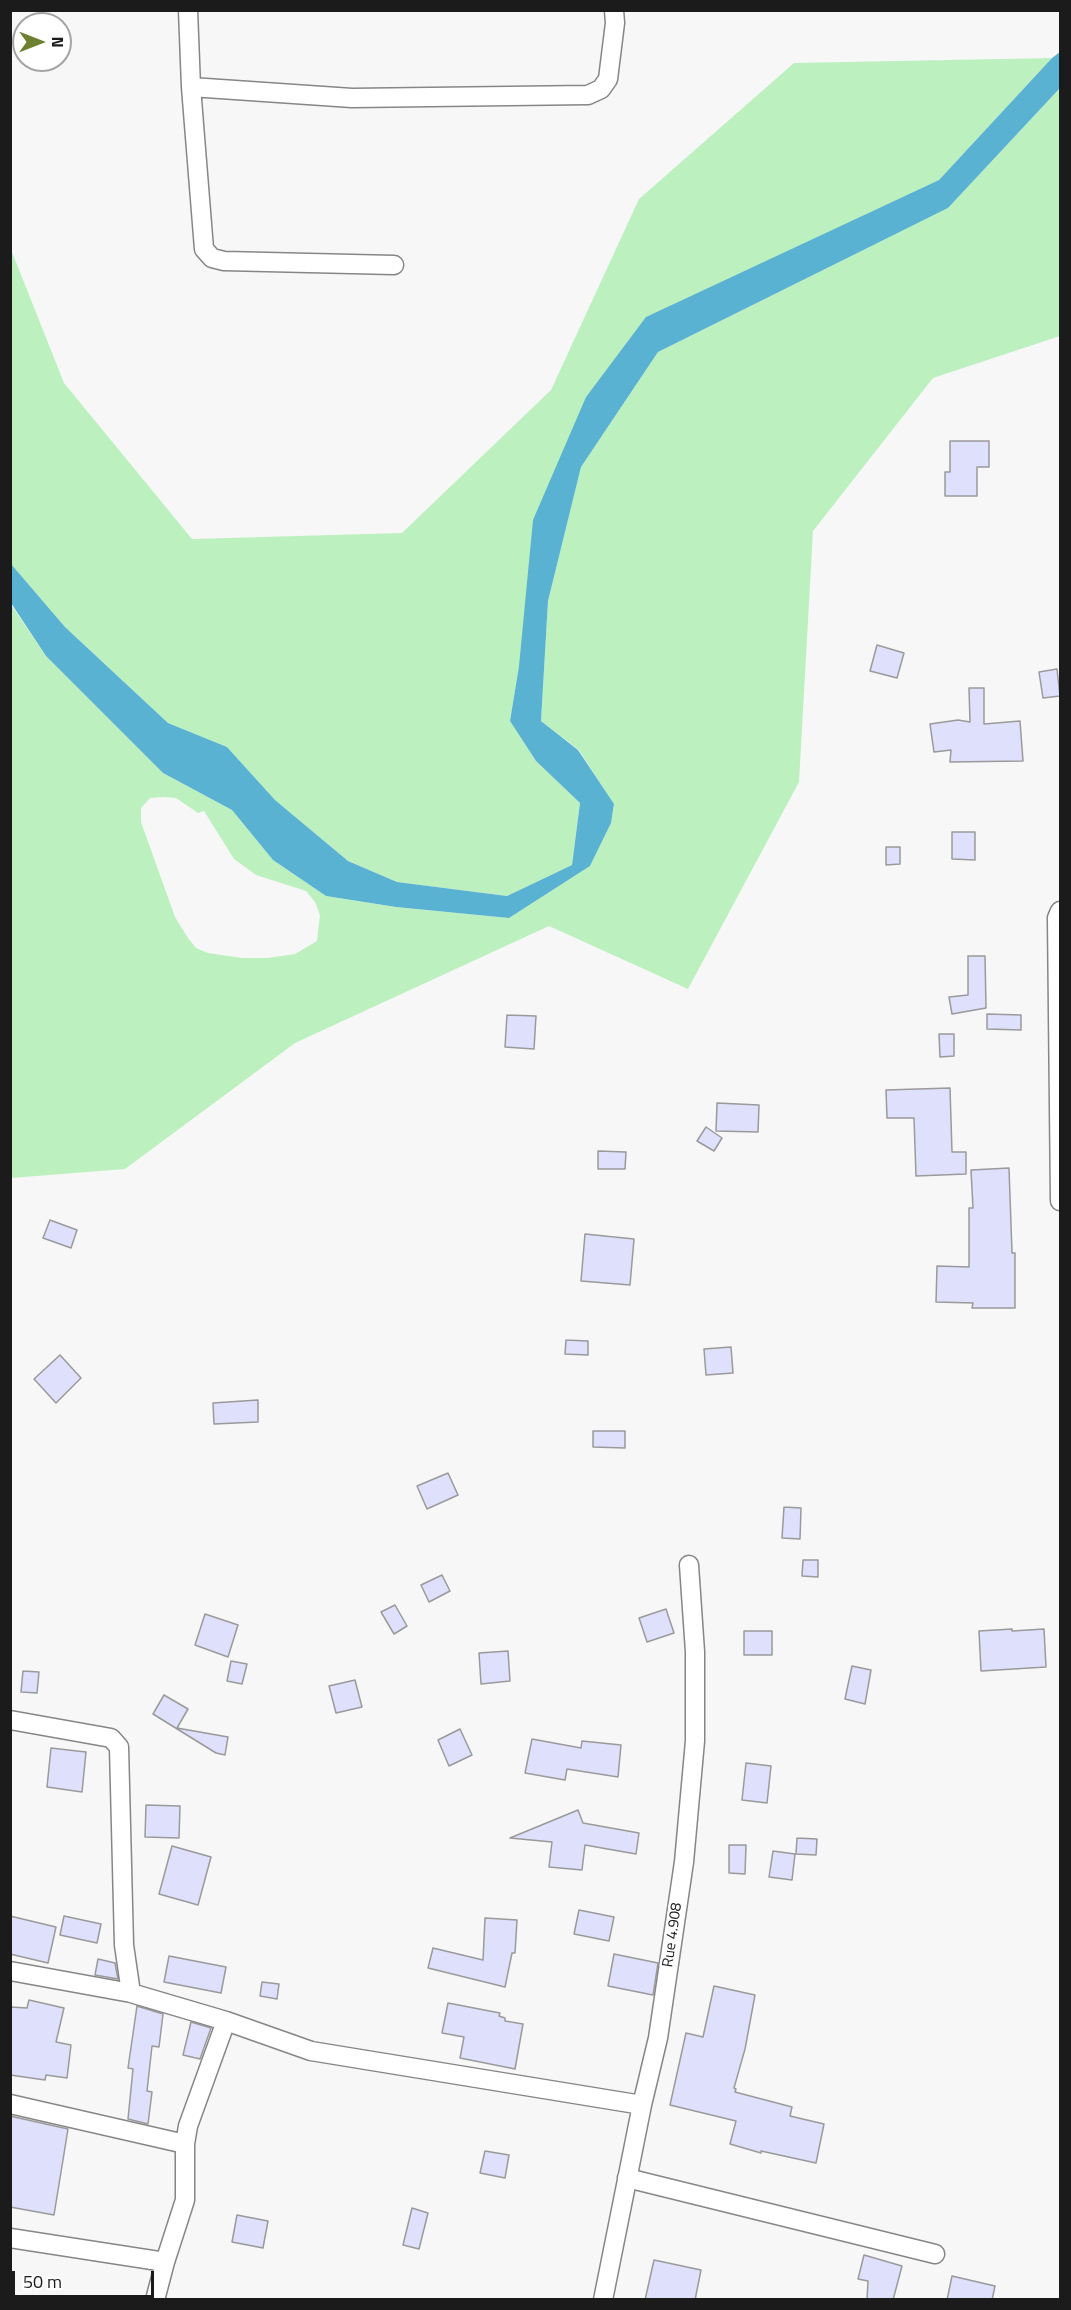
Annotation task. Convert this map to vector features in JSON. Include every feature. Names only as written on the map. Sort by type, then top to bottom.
[{"type":"street","points":[[188,10],[191,87],[204,249],[212,258],[224,261],[394,265]]},
{"type":"street","points":[[191,87],[352,98],[588,95],[601,89],[608,79],[615,23],[614,10]]},
{"type":"street","points":[[1060,911],[1057,918],[1060,1201]]},
{"type":"street","name":"Rue 4.908","points":[[603,2300],[642,2105],[658,2038],[684,1862],[694,1741],[694,1652],[690,1565]]},
{"type":"street","points":[[10,1720],[111,1738],[119,1747],[124,1945],[131,1994]]},
{"type":"street","points":[[10,1971],[131,1994],[226,2021],[311,2051],[642,2105]]},
{"type":"street","points":[[155,2300],[185,2200],[185,2144],[188,2127],[226,2021]]},
{"type":"street","points":[[10,2104],[185,2144]]},
{"type":"street","points":[[627,2178],[935,2254]]},
{"type":"street","points":[[10,2238],[165,2262]]},
{"type":"green space","points":[[1052,58],[939,180],[647,317],[586,397],[519,666],[510,721],[536,761],[580,803],[572,865],[507,896],[397,882],[348,861],[275,800],[227,747],[168,723],[65,627],[11,564],[10,247],[64,383],[192,539],[402,533],[551,390],[639,199],[794,63]]},
{"type":"green space","points":[[1060,88],[1060,336],[933,378],[813,531],[799,782],[688,989],[549,926],[295,1043],[125,1169],[11,1178],[10,603],[46,656],[163,773],[232,810],[273,860],[326,896],[396,907],[509,918],[590,866],[611,823],[614,805],[579,750],[541,721],[548,601],[581,467],[658,352],[948,208]],"holes":[[[150,798],[176,798],[198,813],[204,811],[234,859],[256,875],[306,891],[315,902],[320,915],[317,941],[295,954],[268,958],[242,958],[208,953],[196,948],[175,917],[141,822],[141,808]]]},
{"type":"water","points":[[1060,52],[1060,88],[948,208],[658,352],[581,467],[548,601],[541,721],[578,750],[614,804],[611,823],[590,866],[509,918],[396,907],[326,896],[273,860],[232,810],[163,773],[46,656],[11,603],[11,564],[65,627],[168,723],[227,747],[275,800],[348,861],[397,882],[507,896],[572,865],[580,803],[536,761],[510,721],[519,666],[533,520],[586,397],[646,317],[939,180]]},
{"type":"building","points":[[950,441],[989,441],[989,467],[977,467],[977,496],[945,496],[945,472],[950,472]]},
{"type":"building","points":[[877,645],[904,653],[897,678],[870,671]]},
{"type":"building","points":[[1057,669],[1060,696],[1043,698],[1039,672]]},
{"type":"building","points":[[969,688],[984,688],[984,724],[1020,721],[1023,761],[950,762],[951,750],[934,752],[930,724],[958,720],[970,722]]},
{"type":"building","points":[[952,832],[975,832],[975,860],[952,859]]},
{"type":"building","points":[[886,847],[900,847],[900,864],[886,865]]},
{"type":"building","points":[[968,956],[985,956],[986,1008],[952,1014],[949,997],[968,995]]},
{"type":"building","points":[[987,1014],[1021,1015],[1021,1030],[987,1029]]},
{"type":"building","points":[[507,1015],[536,1016],[534,1049],[505,1047]]},
{"type":"building","points":[[939,1034],[954,1034],[954,1056],[940,1057]]},
{"type":"building","points":[[950,1088],[952,1152],[966,1152],[966,1174],[916,1176],[914,1118],[887,1118],[886,1090]]},
{"type":"building","points":[[717,1103],[759,1105],[758,1132],[716,1131]]},
{"type":"building","points":[[706,1127],[722,1138],[714,1151],[697,1141]]},
{"type":"building","points":[[598,1151],[626,1152],[625,1169],[598,1169]]},
{"type":"building","points":[[1009,1168],[1012,1253],[1015,1253],[1015,1308],[972,1308],[973,1303],[936,1302],[937,1266],[969,1267],[969,1208],[973,1208],[971,1170]]},
{"type":"building","points":[[50,1220],[77,1230],[71,1248],[43,1238]]},
{"type":"building","points":[[585,1234],[634,1239],[630,1285],[581,1281]]},
{"type":"building","points":[[566,1340],[588,1341],[588,1355],[565,1354]]},
{"type":"building","points":[[731,1347],[733,1373],[706,1375],[704,1349]]},
{"type":"building","points":[[60,1355],[81,1378],[56,1403],[34,1379]]},
{"type":"building","points":[[258,1400],[258,1422],[214,1424],[213,1403]]},
{"type":"building","points":[[593,1431],[625,1431],[625,1448],[593,1447]]},
{"type":"building","points":[[448,1473],[458,1495],[427,1509],[417,1486]]},
{"type":"building","points":[[784,1507],[801,1508],[800,1539],[782,1538]]},
{"type":"building","points":[[803,1560],[818,1560],[818,1577],[802,1576]]},
{"type":"building","points":[[442,1575],[450,1591],[429,1602],[421,1585]]},
{"type":"building","points":[[395,1605],[407,1626],[394,1634],[381,1612]]},
{"type":"building","points":[[666,1609],[674,1633],[647,1642],[639,1618]]},
{"type":"building","points":[[205,1614],[238,1625],[228,1657],[195,1645]]},
{"type":"building","points":[[1012,1629],[1012,1631],[1044,1629],[1046,1667],[981,1671],[979,1631]]},
{"type":"building","points":[[744,1631],[772,1631],[772,1655],[744,1655]]},
{"type":"building","points":[[508,1651],[510,1681],[481,1684],[479,1653]]},
{"type":"building","points":[[231,1661],[247,1664],[242,1684],[227,1681]]},
{"type":"building","points":[[852,1666],[871,1670],[865,1704],[845,1699]]},
{"type":"building","points":[[23,1671],[39,1672],[37,1693],[21,1692]]},
{"type":"building","points":[[355,1680],[362,1707],[336,1713],[329,1686]]},
{"type":"building","points":[[164,1695],[188,1709],[177,1728],[228,1737],[225,1755],[216,1753],[153,1714]]},
{"type":"building","points":[[460,1729],[472,1755],[449,1766],[438,1740]]},
{"type":"building","points":[[532,1739],[581,1748],[582,1741],[621,1745],[618,1777],[567,1769],[565,1780],[525,1773]]},
{"type":"building","points":[[51,1748],[86,1752],[82,1792],[47,1787]]},
{"type":"building","points":[[746,1763],[771,1766],[767,1803],[742,1800]]},
{"type":"building","points":[[146,1805],[180,1806],[179,1838],[145,1837]]},
{"type":"building","points":[[578,1810],[583,1823],[639,1833],[636,1854],[585,1845],[582,1870],[549,1867],[552,1842],[510,1838]]},
{"type":"building","points":[[797,1838],[817,1839],[816,1855],[796,1854]]},
{"type":"building","points":[[729,1845],[746,1845],[745,1874],[729,1873]]},
{"type":"building","points":[[172,1846],[211,1857],[198,1905],[159,1894]]},
{"type":"building","points":[[773,1851],[795,1854],[792,1880],[769,1877]]},
{"type":"building","points":[[579,1910],[614,1917],[609,1941],[574,1934]]},
{"type":"building","points":[[10,1916],[56,1927],[48,1963],[10,1954]]},
{"type":"building","points":[[64,1916],[101,1924],[97,1943],[60,1935]]},
{"type":"building","points":[[485,1918],[517,1920],[515,1953],[512,1953],[505,1987],[428,1968],[433,1948],[483,1960]]},
{"type":"building","points":[[614,1954],[658,1963],[653,1995],[608,1986]]},
{"type":"building","points":[[169,1956],[226,1967],[221,1993],[164,1982]]},
{"type":"building","points":[[98,1959],[115,1963],[118,1979],[95,1975]]},
{"type":"building","points":[[262,1982],[279,1984],[277,1999],[260,1996]]},
{"type":"building","points":[[714,1986],[755,1995],[735,2092],[792,2107],[790,2116],[824,2124],[816,2163],[761,2151],[761,2153],[730,2144],[736,2121],[670,2105],[686,2033],[703,2037]]},
{"type":"building","points":[[29,2000],[64,2008],[56,2042],[71,2045],[67,2078],[46,2075],[45,2080],[10,2075],[10,2007],[27,2008]]},
{"type":"building","points":[[448,2003],[500,2013],[499,2016],[505,2018],[505,2021],[523,2024],[515,2069],[460,2058],[464,2037],[442,2033]]},
{"type":"building","points":[[137,2006],[163,2014],[159,2047],[152,2046],[147,2091],[152,2092],[148,2124],[128,2119],[133,2069],[128,2068]]},
{"type":"building","points":[[191,2022],[211,2028],[200,2059],[183,2055]]},
{"type":"building","points":[[10,2116],[68,2129],[54,2215],[10,2207]]},
{"type":"building","points":[[485,2151],[509,2155],[505,2178],[480,2173]]},
{"type":"building","points":[[412,2208],[428,2213],[419,2249],[403,2245]]},
{"type":"building","points":[[237,2215],[268,2221],[263,2248],[232,2242]]},
{"type":"building","points":[[864,2255],[902,2266],[893,2300],[867,2300],[868,2281],[858,2279]]},
{"type":"building","points":[[654,2260],[701,2270],[695,2300],[645,2300]]},
{"type":"building","points":[[952,2276],[995,2286],[992,2300],[947,2300]]}]
